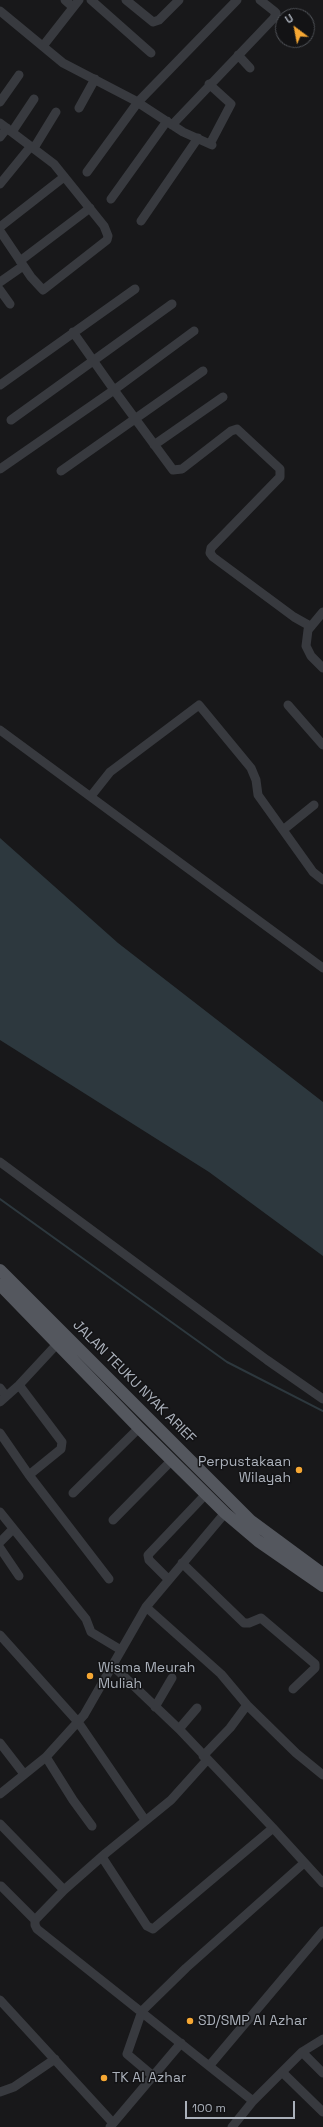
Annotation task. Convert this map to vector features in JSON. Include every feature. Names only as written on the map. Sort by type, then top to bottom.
[{"type":"main road","name":"JALAN TEUKU NYAK ARIEF","points":[[1,1277],[58,1344],[139,1428],[225,1513],[258,1541],[323,1586]]},
{"type":"main road","name":"JALAN TEUKU NYAK ARIEF","points":[[1,1277],[250,1520],[323,1574]]},
{"type":"street","points":[[43,46],[76,3],[65,0]]},
{"type":"street","points":[[91,0],[152,53]]},
{"type":"street","points":[[126,0],[153,22],[159,20],[179,0]]},
{"type":"street","points":[[87,172],[138,102],[237,0]]},
{"type":"street","points":[[111,199],[169,123],[278,15],[260,0]]},
{"type":"street","points":[[0,11],[63,63],[138,102],[169,123],[211,145],[231,104],[209,84]]},
{"type":"street","points":[[238,55],[250,68]]},
{"type":"street","points":[[0,102],[19,75]]},
{"type":"street","points":[[79,108],[95,79]]},
{"type":"street","points":[[0,137],[6,128],[34,98]]},
{"type":"street","points":[[0,184],[32,147],[56,112]]},
{"type":"street","points":[[6,128],[54,164],[107,231],[107,240],[43,290],[1,233],[64,177]]},
{"type":"street","points":[[141,221],[198,138]]},
{"type":"street","points":[[0,282],[90,208]]},
{"type":"street","points":[[0,385],[135,289]]},
{"type":"street","points":[[0,290],[10,304]]},
{"type":"street","points":[[11,420],[172,304]]},
{"type":"street","points":[[0,469],[114,390],[194,331]]},
{"type":"street","points":[[73,332],[170,468],[179,471],[231,430],[237,430],[280,469],[280,477],[211,548],[210,553],[213,557],[294,617],[310,626]]},
{"type":"street","points":[[61,471],[203,371]]},
{"type":"street","points":[[154,445],[223,397]]},
{"type":"street","points":[[323,612],[310,626],[306,635],[306,646],[311,656],[323,668]]},
{"type":"street","points":[[91,796],[105,777],[199,705],[251,768],[256,780],[258,795],[313,872],[323,880]]},
{"type":"street","points":[[288,705],[323,745]]},
{"type":"street","points":[[0,730],[323,968]]},
{"type":"street","points":[[283,830],[314,805]]},
{"type":"street","points":[[0,1162],[267,1360],[323,1399]]},
{"type":"street","points":[[0,1388],[3,1399],[19,1385],[58,1344]]},
{"type":"street","points":[[19,1385],[62,1442],[61,1449],[29,1475]]},
{"type":"street","points":[[73,1493],[139,1428]]},
{"type":"street","points":[[0,1433],[29,1475],[109,1579]]},
{"type":"street","points":[[113,1520],[172,1460]]},
{"type":"street","points":[[168,1579],[149,1560],[148,1555],[206,1494]]},
{"type":"street","points":[[0,1512],[86,1619],[91,1632],[121,1650]]},
{"type":"street","points":[[0,1794],[46,1757],[78,1722],[113,1666],[146,1607],[225,1513]]},
{"type":"street","points":[[0,1542],[14,1529]]},
{"type":"street","points":[[0,1548],[19,1576]]},
{"type":"street","points":[[182,1563],[244,1622],[249,1623],[261,1618],[315,1664],[315,1668],[293,1689]]},
{"type":"street","points":[[146,1607],[221,1674],[247,1705],[296,1753],[323,1775]]},
{"type":"street","points":[[0,1635],[78,1722],[145,1820]]},
{"type":"street","points":[[113,1666],[179,1729],[273,1828],[323,1884]]},
{"type":"street","points":[[155,1707],[172,1678]]},
{"type":"street","points":[[35,1920],[64,1890],[145,1820],[171,1800],[247,1705]]},
{"type":"street","points":[[179,1729],[197,1708]]},
{"type":"street","points":[[0,1743],[24,1774]]},
{"type":"street","points":[[46,1757],[73,1800],[92,1826]]},
{"type":"street","points":[[0,1824],[64,1890]]},
{"type":"street","points":[[102,1857],[147,1926],[152,1929],[273,1828]]},
{"type":"street","points":[[153,2076],[127,2054],[142,2011],[180,1973],[304,1863]]},
{"type":"street","points":[[1,1886],[35,1920],[37,1929],[210,2065],[253,2101]]},
{"type":"street","points":[[210,2065],[323,1931]]},
{"type":"street","points":[[0,2000],[3,2010],[55,2059],[112,2125],[181,2043]]},
{"type":"street","points":[[232,2127],[253,2101],[302,2052],[323,2039]]},
{"type":"street","points":[[302,2052],[323,2073]]},
{"type":"street","points":[[0,2092],[14,2088],[55,2059]]},
{"type":"street","points":[[282,2072],[323,2112]]},
{"type":"shaded area","points":[[0,838],[118,943],[323,1102],[323,1256],[209,1172],[0,1040]]},
{"type":"waterway","points":[[0,1199],[227,1362],[323,1411]]},
{"type":"place","name":"Perpustakaan Wilayah","points":[[299,1470]]},
{"type":"place","name":"Wisma Meurah Muliah","points":[[90,1676]]},
{"type":"place","name":"SD/SMP Al Azhar","points":[[190,2021]]},
{"type":"place","name":"TK Al Azhar","points":[[104,2078]]}]
